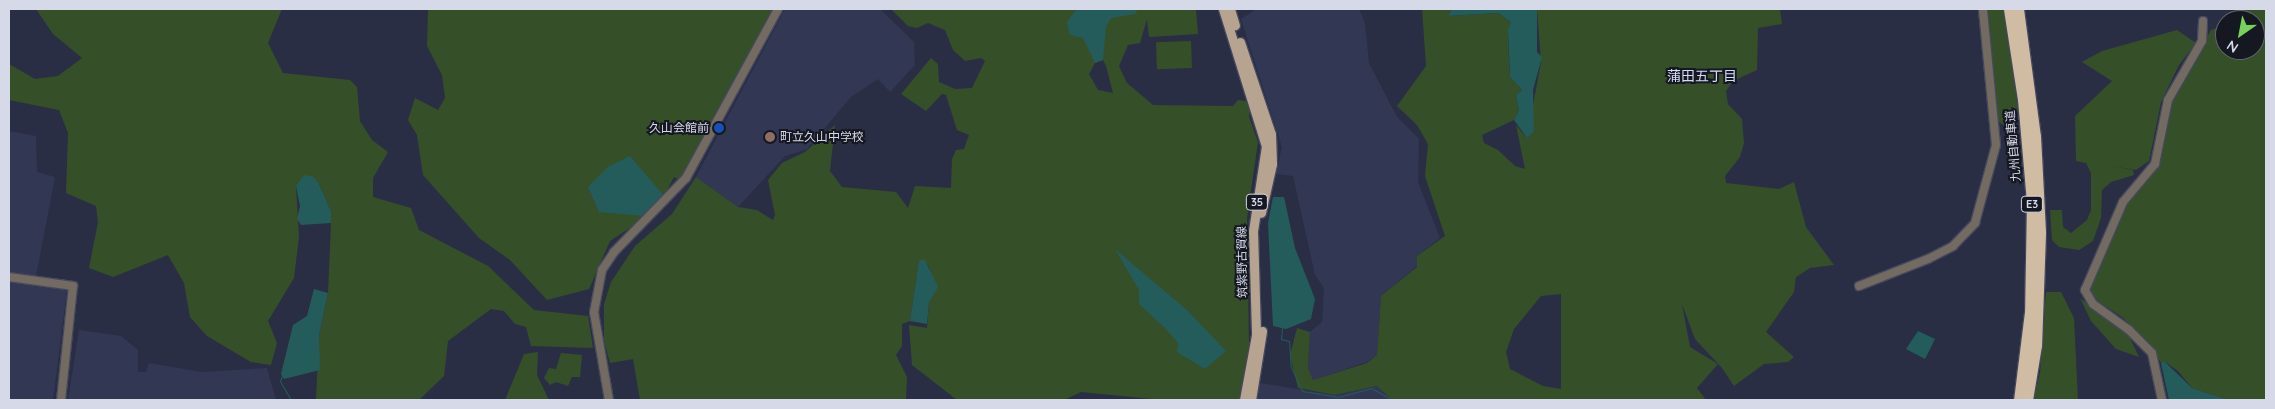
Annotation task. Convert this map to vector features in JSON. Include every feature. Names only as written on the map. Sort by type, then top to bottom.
[{"type":"highway","name":"九州自動車道","points":[[2009,9],[2027,137],[2032,232],[2030,312],[2019,400]]},
{"type":"highway","name":"九州自動車道","points":[[2018,9],[2035,136],[2040,233],[2037,337],[2027,400]]},
{"type":"main road","name":"筑紫野古賀線","points":[[1223,9],[1266,146],[1253,231],[1256,335],[1244,400]]},
{"type":"main road","name":"筑紫野古賀線","points":[[1230,9],[1272,146],[1259,226],[1262,337],[1251,400]]},
{"type":"street","points":[[609,400],[594,312],[602,270],[614,252],[686,178],[778,9]]},
{"type":"street","points":[[1859,286],[1928,259],[1952,246],[1975,223],[1996,145],[1983,9]]},
{"type":"street","points":[[2162,400],[2152,353],[2129,330],[2093,304],[2084,290],[2123,202],[2155,164],[2168,100],[2202,41],[2203,21]]},
{"type":"street","points":[[9,278],[73,286],[61,400]]},
{"type":"shaded area","points":[[36,9],[282,9],[268,43],[283,73],[350,80],[357,87],[360,121],[372,140],[388,152],[373,178],[373,197],[411,208],[419,230],[488,266],[534,310],[588,316],[593,348],[531,346],[526,327],[515,324],[504,311],[491,309],[448,341],[444,376],[419,400],[316,400],[319,335],[328,293],[331,223],[331,211],[319,184],[296,186],[299,237],[294,278],[268,321],[277,343],[271,365],[251,362],[207,336],[190,317],[184,283],[168,255],[113,277],[89,268],[98,222],[96,206],[66,193],[68,133],[59,110],[9,100],[9,64],[35,79],[58,76],[82,58],[53,34]]},
{"type":"shaded area","points":[[428,9],[774,9],[687,171],[678,179],[674,177],[664,196],[633,226],[610,241],[589,289],[547,300],[510,260],[479,238],[423,175],[417,135],[408,120],[415,98],[438,110],[445,98],[442,75],[427,46]]},
{"type":"shaded area","points":[[785,9],[880,9],[914,42],[915,65],[890,92],[878,79],[851,97],[807,149],[785,156],[738,207],[696,177]]},
{"type":"shaded area","points":[[891,9],[1196,9],[1198,34],[1149,37],[1147,19],[1140,43],[1128,45],[1119,66],[1127,83],[1153,105],[1233,106],[1238,100],[1246,101],[1250,110],[1249,117],[1258,142],[1247,218],[1249,347],[1239,400],[1162,400],[1081,392],[1064,400],[957,400],[912,365],[909,325],[927,328],[929,302],[935,283],[928,265],[919,261],[910,321],[902,324],[902,346],[896,355],[907,377],[906,400],[640,400],[633,359],[610,363],[604,340],[604,304],[611,282],[635,246],[672,214],[696,177],[738,207],[757,210],[773,220],[775,215],[768,180],[782,163],[805,152],[835,125],[830,171],[842,187],[896,192],[908,208],[915,186],[951,188],[952,159],[956,150],[964,149],[969,135],[957,130],[946,95],[942,94],[926,111],[901,94],[931,58],[938,64],[939,82],[955,89],[972,88],[985,61],[981,58],[965,61],[953,50],[945,30],[928,23],[917,28],[908,26]],"holes":[[[1103,60],[1113,93],[1098,90],[1089,74],[1095,63]]]},
{"type":"shaded area","points":[[1077,9],[1138,9],[1135,14],[1111,18],[1106,27],[1103,60],[1095,63],[1083,38],[1070,35],[1067,22]]},
{"type":"shaded area","points":[[1257,9],[1359,9],[1365,23],[1369,63],[1397,117],[1419,139],[1418,182],[1440,238],[1417,256],[1417,266],[1381,296],[1377,355],[1367,362],[1313,380],[1308,369],[1310,332],[1322,322],[1324,288],[1315,275],[1293,176],[1276,174],[1282,147],[1241,19]]},
{"type":"shaded area","points":[[1422,9],[1452,9],[1448,16],[1498,13],[1511,22],[1508,29],[1510,77],[1522,90],[1516,95],[1519,110],[1514,120],[1482,135],[1484,143],[1498,150],[1515,166],[1525,169],[1516,125],[1527,138],[1541,62],[1537,9],[1780,9],[1782,24],[1758,28],[1757,70],[1733,81],[1726,91],[1728,104],[1742,119],[1744,143],[1740,157],[1725,176],[1726,183],[1779,189],[1794,182],[1806,227],[1834,265],[1810,268],[1796,277],[1794,292],[1766,332],[1794,357],[1788,362],[1764,364],[1734,386],[1722,368],[1695,339],[1682,304],[1690,347],[1718,364],[1697,388],[1706,400],[1392,400],[1377,386],[1334,395],[1298,388],[1290,355],[1297,328],[1310,332],[1308,368],[1313,380],[1367,363],[1377,355],[1381,296],[1417,267],[1417,256],[1445,236],[1425,176],[1428,144],[1417,125],[1397,106],[1426,66]],"holes":[[[1561,294],[1561,389],[1543,386],[1510,369],[1506,352],[1514,329],[1541,296]]]},
{"type":"shaded area","points":[[1452,9],[1537,9],[1537,52],[1542,57],[1533,90],[1534,131],[1527,138],[1514,120],[1519,110],[1516,95],[1522,90],[1510,77],[1508,29],[1511,22],[1498,13],[1448,16]]},
{"type":"shaded area","points":[[1987,9],[2003,9],[2013,66],[2018,111],[2011,122],[2004,125],[1998,122]]},
{"type":"shaded area","points":[[2266,9],[2266,400],[2229,400],[2192,388],[2178,371],[2164,361],[2161,363],[2149,343],[2122,317],[2096,300],[2090,288],[2129,198],[2152,171],[2167,107],[2211,30],[2215,29],[2215,60],[2265,60],[2265,10],[2235,10]]},
{"type":"shaded area","points":[[2177,30],[2196,43],[2179,65],[2161,102],[2149,161],[2136,170],[2111,166],[2133,170],[2134,175],[2111,182],[2102,190],[2101,218],[2093,241],[2079,250],[2059,247],[2052,240],[2050,210],[2062,210],[2063,227],[2071,233],[2087,220],[2091,210],[2091,173],[2086,163],[2076,161],[2075,116],[2112,81],[2082,62],[2102,51]]},
{"type":"shaded area","points":[[1191,41],[1192,68],[1157,69],[1156,42]]},
{"type":"shaded area","points":[[9,131],[36,136],[37,172],[55,177],[36,276],[9,272]]},
{"type":"shaded area","points":[[630,156],[664,196],[643,216],[599,212],[588,187],[608,167]]},
{"type":"shaded area","points":[[304,175],[314,177],[319,184],[331,211],[331,223],[301,225],[297,219],[300,206],[296,186]]},
{"type":"shaded area","points":[[1273,197],[1284,197],[1295,248],[1315,299],[1311,319],[1286,329],[1273,326],[1268,223]]},
{"type":"shaded area","points":[[1115,249],[1188,311],[1226,351],[1205,369],[1177,352],[1178,343],[1139,304],[1139,290]]},
{"type":"shaded area","points":[[919,260],[925,260],[938,287],[929,302],[927,324],[910,321]]},
{"type":"shaded area","points":[[9,282],[67,290],[53,400],[9,400]]},
{"type":"shaded area","points":[[314,289],[328,293],[319,335],[320,370],[284,379],[281,374],[293,325],[307,316]]},
{"type":"shaded area","points":[[2046,292],[2061,292],[2074,318],[2078,400],[2033,400],[2040,373]]},
{"type":"shaded area","points":[[2080,298],[2127,332],[2139,357],[2116,349],[2091,321]]},
{"type":"shaded area","points":[[79,330],[121,336],[138,350],[138,372],[146,372],[149,363],[202,372],[267,368],[276,400],[68,400]]},
{"type":"shaded area","points":[[1918,331],[1935,339],[1925,359],[1906,349]]},
{"type":"shaded area","points":[[538,352],[537,375],[549,400],[505,400],[524,354]]},
{"type":"shaded area","points":[[561,353],[582,355],[580,377],[572,377],[568,386],[556,382],[550,385],[544,378],[549,368],[556,369]]},
{"type":"shaded area","points":[[2164,361],[2192,388],[2229,400],[2169,400],[2161,363]]},
{"type":"shaded area","points":[[1242,380],[1334,395],[1377,386],[1392,400],[1238,400]]},
{"type":"waterway","points":[[1282,328],[1281,339],[1289,341],[1291,367],[1302,391],[1338,397],[1371,388],[1393,400]]},
{"type":"waterway","points":[[282,376],[280,381],[291,400]]},
{"type":"place","name":"久山会館前","points":[[719,128]]},
{"type":"place","name":"町立久山中学校","points":[[770,137]]},
{"type":"district","name":"蒲田五丁目","points":[[1702,76]]}]
